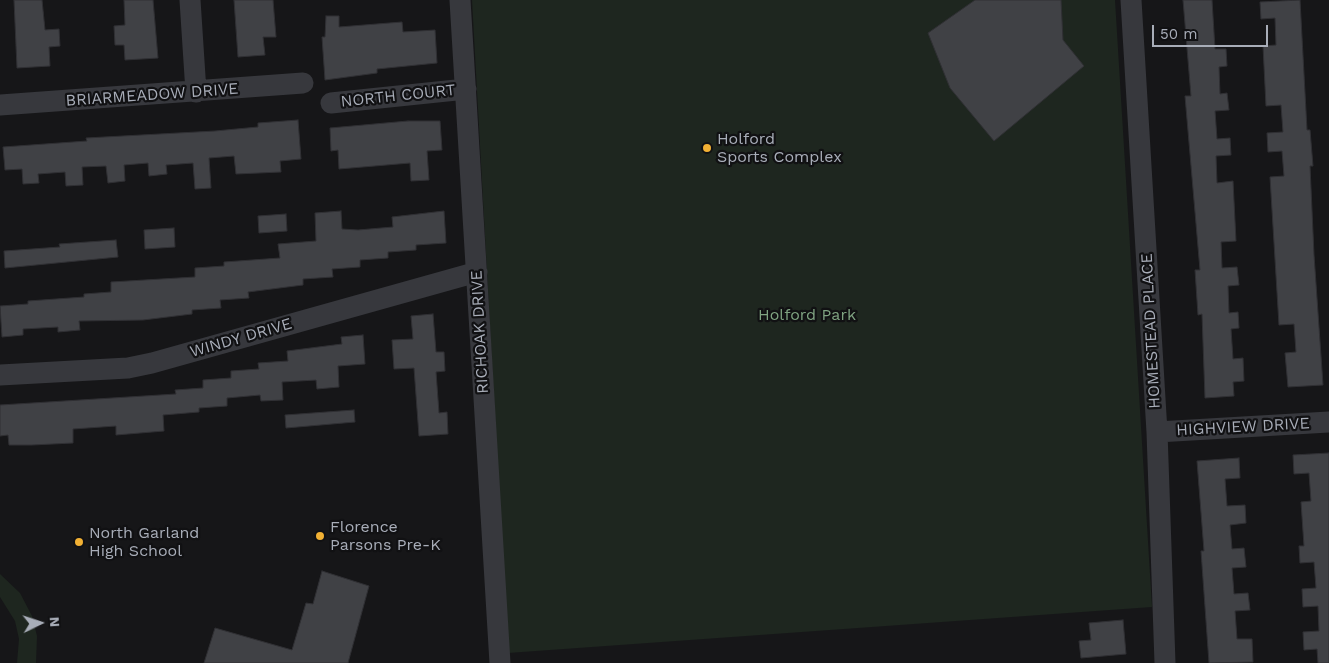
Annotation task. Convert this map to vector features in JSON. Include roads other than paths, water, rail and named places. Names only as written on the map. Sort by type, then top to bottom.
[{"type":"street","points":[[190,0],[196,92]]},
{"type":"street","name":"RICHOAK DRIVE","points":[[460,0],[500,663]]},
{"type":"street","name":"HOMESTEAD PLACE","points":[[1131,0],[1157,432],[1166,663]]},
{"type":"street","name":"BRIARMEADOW DRIVE","points":[[0,105],[303,83]]},
{"type":"street","name":"NORTH COURT","points":[[331,103],[466,89]]},
{"type":"street","name":"WINDY DRIVE","points":[[0,375],[128,368],[152,363],[477,272]]},
{"type":"street","name":"HIGHVIEW DRIVE","points":[[1157,432],[1329,422]]},
{"type":"place","name":"Holford Sports Complex","points":[[707,148]]},
{"type":"place","name":"Florence Parsons Pre-K","points":[[320,536]]},
{"type":"place","name":"North Garland High School","points":[[79,542]]},
{"type":"park label","name":"Holford Park","points":[[807,315]]}]
